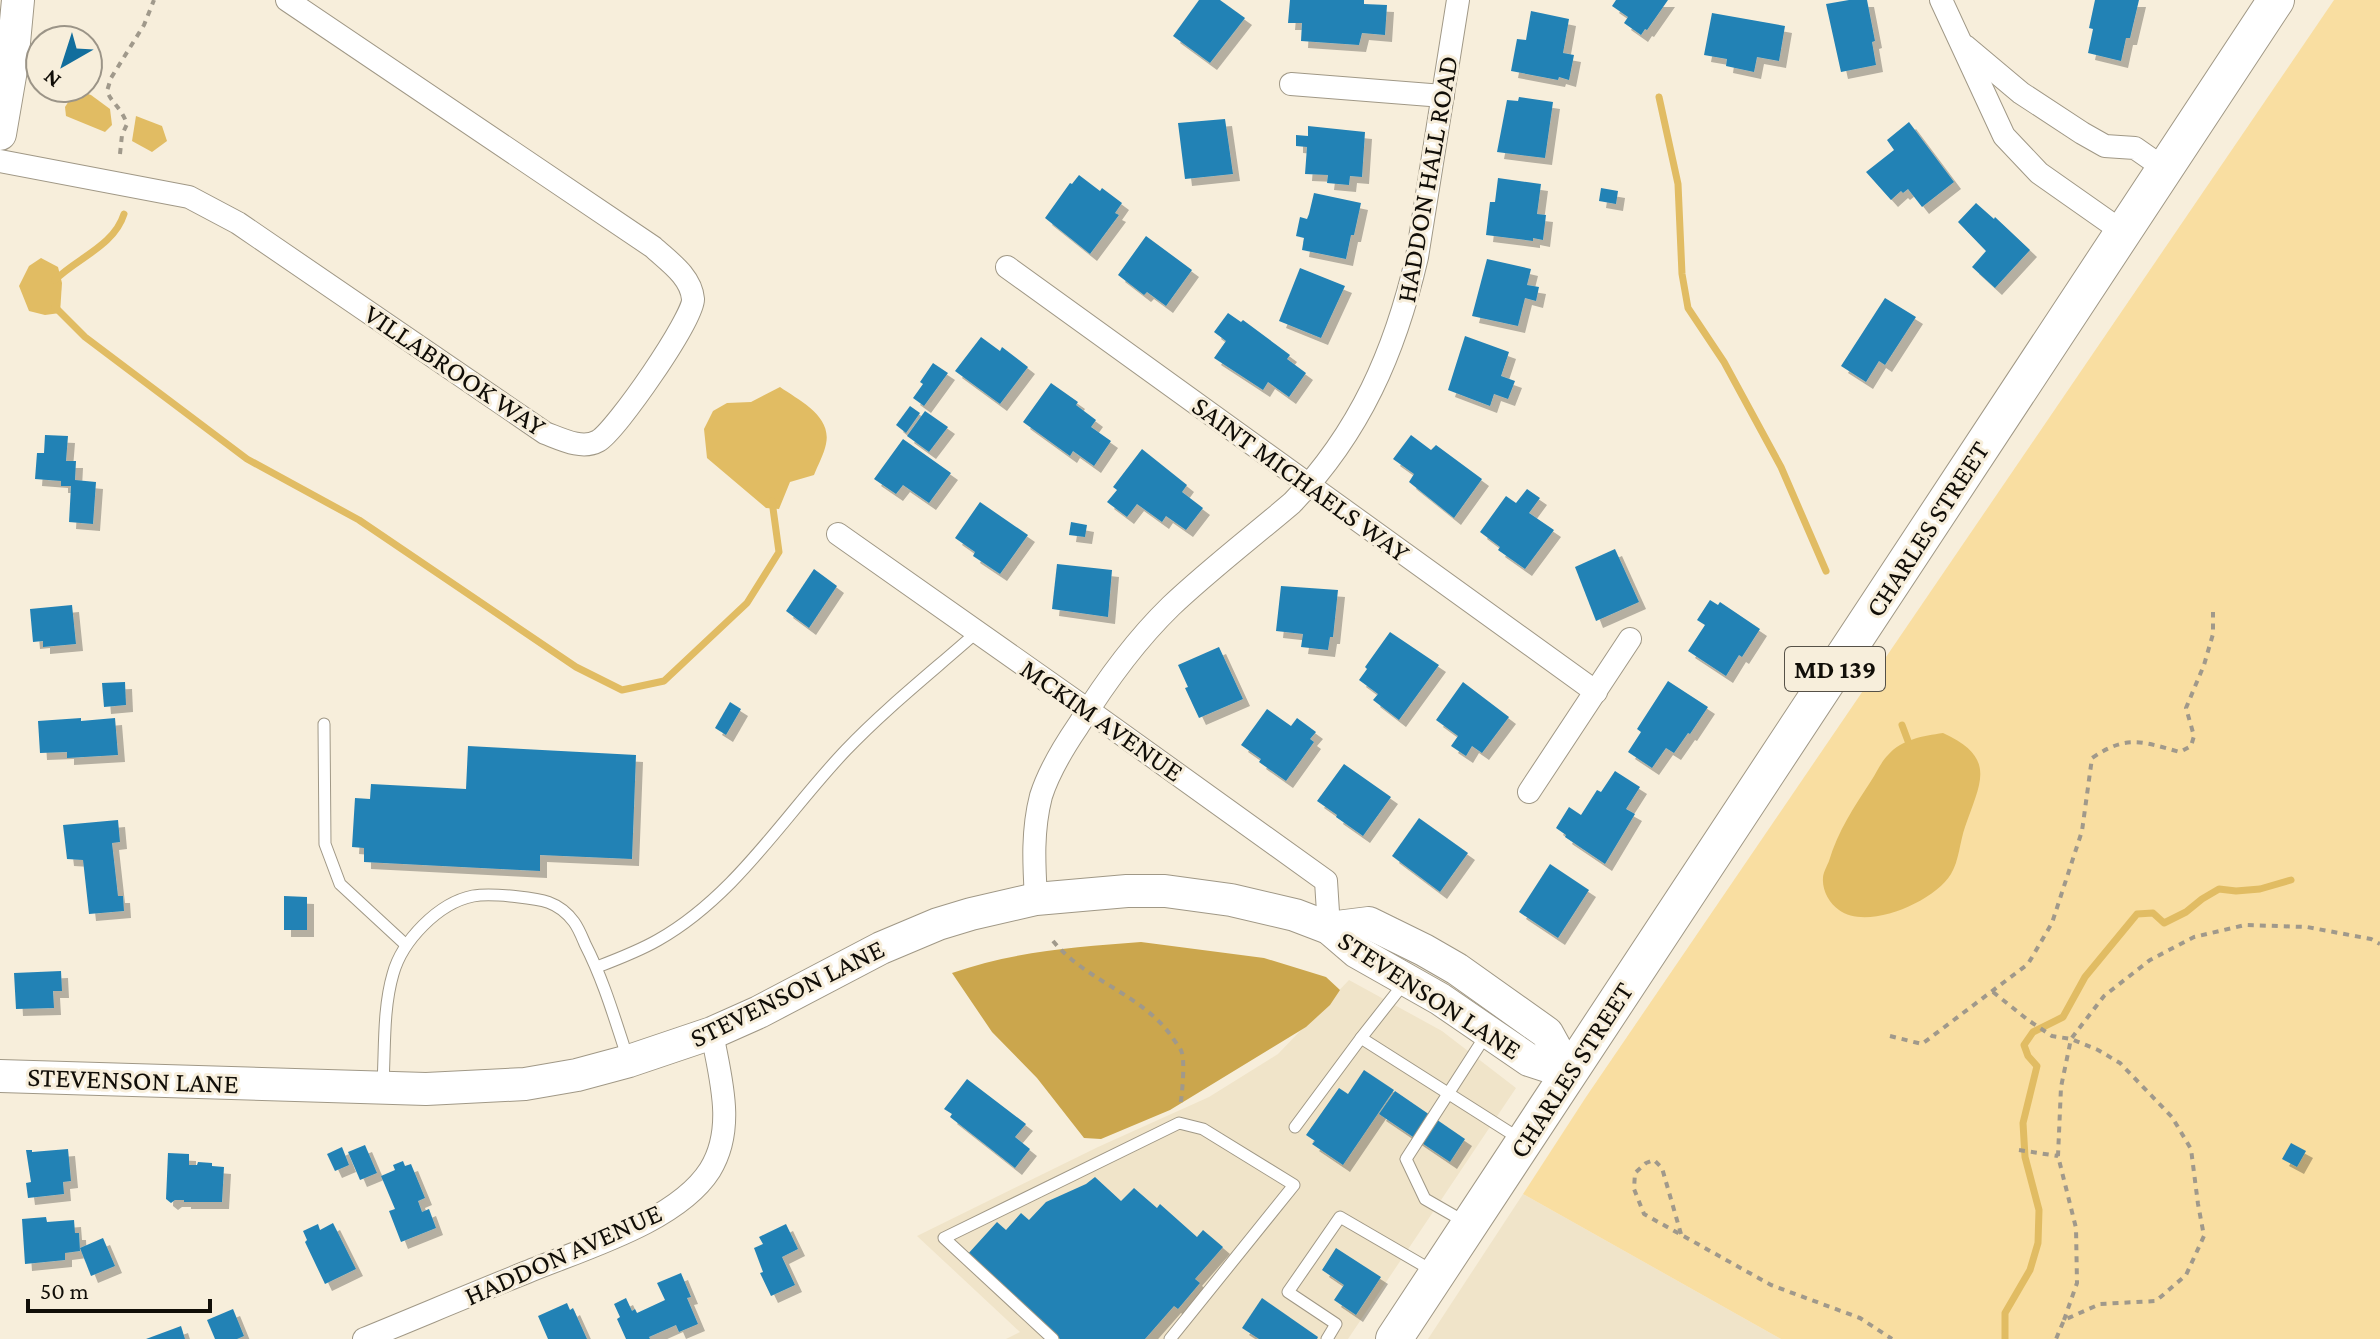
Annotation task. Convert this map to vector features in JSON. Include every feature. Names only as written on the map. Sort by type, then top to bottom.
[{"type":"main road","name":"CHARLES STREET","points":[[1394,1339],[2276,0]]},
{"type":"street","points":[[0,134],[12,64],[18,0]]},
{"type":"street","name":"VILLABROOK WAY","points":[[0,161],[189,197],[238,223],[545,433],[575,444],[597,442],[618,422],[685,324],[693,300],[684,275],[653,247],[287,0]]},
{"type":"street","name":"HADDON HALL ROAD","points":[[1036,899],[1033,854],[1042,795],[1052,769],[1088,710],[1169,608],[1309,485],[1366,402],[1383,368],[1408,297],[1417,257],[1458,0]]},
{"type":"street","points":[[1941,0],[2004,136],[2039,173],[2123,232]]},
{"type":"street","points":[[1961,43],[2021,93],[2082,133],[2105,146],[2135,148],[2165,169]]},
{"type":"street","points":[[1291,84],[1443,96]]},
{"type":"street","name":"SAINT MICHAELS WAY","points":[[1007,267],[1596,692]]},
{"type":"street","name":"MCKIM AVENUE","points":[[838,534],[1326,881],[1329,928]]},
{"type":"street","points":[[1529,792],[1630,639]]},
{"type":"street","name":"STEVENSON LANE","points":[[0,1076],[383,1088],[525,1084],[577,1075],[629,1061],[712,1033],[909,935],[971,914],[1036,899],[1086,893],[1165,891],[1264,906],[1329,928],[1357,952],[1407,979],[1529,1060],[1569,1073]]},
{"type":"street","name":"STEVENSON LANE","points":[[1329,928],[1369,923],[1457,969],[1547,1033],[1569,1073]]},
{"type":"street","name":"HADDON AVENUE","points":[[364,1339],[648,1222],[691,1192],[711,1169],[722,1140],[725,1108],[712,1033]]},
{"type":"lane","points":[[597,967],[630,955],[690,918],[754,859],[846,750],[977,632]]},
{"type":"lane","points":[[324,724],[325,844],[330,858],[340,884],[406,945]]},
{"type":"lane","points":[[383,1088],[388,1000],[393,972],[406,945],[428,923],[449,905],[473,896],[504,895],[539,899],[558,905],[575,923],[597,967],[629,1061]]},
{"type":"lane","points":[[1295,1127],[1407,979]]},
{"type":"lane","points":[[1469,1224],[1425,1199],[1406,1159],[1488,1032]]},
{"type":"lane","points":[[1361,1038],[1524,1142]]},
{"type":"lane","points":[[1053,1339],[944,1238],[1179,1123],[1203,1129],[1294,1185],[1174,1334],[1190,1339]]},
{"type":"lane","points":[[1327,1339],[1336,1324],[1288,1292],[1340,1217],[1437,1274]]},
{"type":"path","points":[[120,154],[127,124],[107,91],[111,78],[144,25],[154,0]]},
{"type":"path","points":[[1890,1036],[1922,1044],[2028,964],[2052,923],[2082,831],[2092,758],[2109,746],[2138,741],[2180,752],[2191,746],[2194,736],[2186,708],[2213,634],[2213,612]]},
{"type":"path","points":[[2056,1339],[2077,1283],[2076,1228],[2058,1156],[2061,1087],[2071,1039],[2104,996],[2150,960],[2194,937],[2245,925],[2307,927],[2371,939],[2380,944]]},
{"type":"path","points":[[1053,941],[1065,956],[1096,979],[1132,998],[1163,1025],[1182,1052],[1179,1123]]},
{"type":"path","points":[[1993,992],[2052,1036],[2071,1039],[2120,1063],[2172,1117],[2191,1149],[2204,1236],[2186,1275],[2156,1301],[2100,1304],[2064,1320]]},
{"type":"path","points":[[2019,1150],[2058,1156]]},
{"type":"path","points":[[1681,1234],[1662,1168],[1654,1160],[1646,1163],[1635,1173],[1634,1189],[1644,1214],[1771,1285],[1860,1318],[1892,1339]]},
{"type":"shaded area","points":[[2334,0],[2380,0],[2380,1339],[1781,1339],[1523,1194]]},
{"type":"shaded area","points":[[67,104],[103,104],[110,109],[112,125],[105,132],[66,116]]},
{"type":"shaded area","points":[[136,116],[162,126],[167,141],[152,152],[132,141]]},
{"type":"shaded area","points":[[41,258],[58,267],[62,283],[60,313],[45,315],[29,311],[19,286],[29,266]]},
{"type":"shaded area","points":[[780,387],[813,410],[827,434],[814,475],[790,482],[779,509],[766,508],[707,458],[704,429],[713,411],[727,403],[751,402]]},
{"type":"shaded area","points":[[1943,733],[1971,752],[1980,772],[1976,796],[1951,874],[1930,894],[1899,910],[1866,917],[1851,916],[1839,910],[1827,896],[1823,876],[1853,810],[1883,761],[1894,750],[1913,739]]},
{"type":"shaded area","points":[[1141,942],[1264,958],[1326,977],[1340,990],[1330,1005],[1306,1027],[1170,1110],[1101,1139],[1084,1138],[1037,1078],[992,1032],[952,973],[1022,955]]},
{"type":"shaded area","points":[[1349,980],[1442,1031],[1516,1088],[1348,1339],[1006,1339],[1020,1332],[917,1236],[1098,1147],[1209,1097],[1278,1054]]},
{"type":"shaded area","points":[[1523,1194],[1781,1339],[1428,1339]]},
{"type":"building","points":[[1199,0],[1220,0],[1245,18],[1210,63],[1173,36]]},
{"type":"building","points":[[1290,0],[1364,0],[1364,4],[1387,5],[1385,35],[1362,33],[1359,45],[1301,41],[1302,23],[1288,23]]},
{"type":"building","points":[[1616,0],[1668,0],[1641,35],[1624,23],[1628,17],[1612,6]]},
{"type":"building","points":[[1867,0],[1876,65],[1841,72],[1826,4]]},
{"type":"building","points":[[2095,0],[2139,0],[2121,61],[2088,53]]},
{"type":"building","points":[[1531,11],[1569,19],[1563,53],[1574,55],[1569,80],[1511,71],[1517,39],[1526,40]]},
{"type":"building","points":[[1712,13],[1785,26],[1779,61],[1757,57],[1754,72],[1726,66],[1727,59],[1704,55]]},
{"type":"building","points":[[1519,97],[1553,102],[1545,158],[1497,152],[1507,100],[1518,101]]},
{"type":"building","points":[[1225,119],[1233,174],[1185,179],[1178,123]]},
{"type":"building","points":[[1909,122],[1954,182],[1922,207],[1908,189],[1891,200],[1866,172],[1894,150],[1887,140]]},
{"type":"building","points":[[1308,126],[1365,132],[1362,177],[1350,176],[1349,185],[1327,183],[1328,175],[1305,174],[1307,147],[1296,146],[1296,135],[1308,136]]},
{"type":"building","points":[[1079,175],[1122,203],[1115,213],[1119,215],[1090,254],[1045,218]]},
{"type":"building","points":[[1498,178],[1541,184],[1537,214],[1546,215],[1543,240],[1486,235],[1490,202],[1495,202]]},
{"type":"building","points":[[1601,188],[1618,191],[1616,204],[1599,201]]},
{"type":"building","points":[[1314,193],[1361,203],[1346,259],[1302,250],[1304,238],[1296,236],[1300,217],[1307,219]]},
{"type":"building","points":[[1976,203],[2030,250],[1995,288],[1972,267],[1986,251],[1958,222]]},
{"type":"building","points":[[1146,236],[1192,270],[1166,306],[1147,292],[1144,295],[1118,275]]},
{"type":"building","points":[[1487,259],[1531,269],[1527,285],[1539,287],[1536,301],[1525,298],[1518,326],[1472,316]]},
{"type":"building","points":[[1300,268],[1345,286],[1321,338],[1279,321]]},
{"type":"building","points":[[1885,298],[1916,317],[1885,365],[1879,361],[1866,382],[1841,366]]},
{"type":"building","points":[[1228,313],[1241,322],[1243,320],[1290,355],[1287,359],[1306,373],[1289,397],[1268,382],[1263,390],[1214,358],[1226,341],[1214,332]]},
{"type":"building","points":[[1465,336],[1509,352],[1501,376],[1515,381],[1508,399],[1494,394],[1490,406],[1448,390]]},
{"type":"building","points":[[981,337],[1000,351],[1002,347],[1028,367],[1000,404],[955,371]]},
{"type":"building","points":[[933,363],[948,373],[924,406],[913,398]]},
{"type":"building","points":[[1051,383],[1078,402],[1076,405],[1096,420],[1091,427],[1111,441],[1094,466],[1073,451],[1070,456],[1023,422]]},
{"type":"building","points":[[910,406],[920,413],[906,433],[896,425]]},
{"type":"building","points":[[925,411],[948,427],[929,452],[907,436]]},
{"type":"building","points":[[45,435],[68,436],[66,461],[76,461],[75,480],[96,482],[93,524],[69,522],[71,486],[61,486],[61,481],[35,479],[37,453],[44,453]]},
{"type":"building","points":[[1411,435],[1431,450],[1436,445],[1482,479],[1454,518],[1409,482],[1414,474],[1393,459]]},
{"type":"building","points":[[903,439],[951,473],[929,503],[903,485],[896,494],[874,479]]},
{"type":"building","points":[[1142,449],[1187,485],[1182,492],[1203,508],[1186,530],[1166,516],[1162,522],[1137,504],[1127,517],[1107,502],[1117,490],[1113,487]]},
{"type":"building","points":[[1527,489],[1540,498],[1529,513],[1554,530],[1525,569],[1498,550],[1500,547],[1480,532],[1506,496],[1516,503]]},
{"type":"building","points":[[980,502],[1028,535],[1000,574],[973,556],[975,552],[955,538]]},
{"type":"building","points":[[1071,522],[1087,525],[1085,537],[1069,535]]},
{"type":"building","points":[[1615,549],[1639,602],[1596,621],[1575,567]]},
{"type":"building","points":[[1057,564],[1112,570],[1108,617],[1052,609]]},
{"type":"building","points":[[814,569],[837,586],[809,628],[786,611]]},
{"type":"building","points":[[1281,586],[1338,590],[1333,637],[1330,637],[1328,650],[1301,647],[1303,634],[1276,631]]},
{"type":"building","points":[[1710,600],[1718,605],[1720,602],[1760,629],[1726,676],[1688,651],[1705,625],[1697,620]]},
{"type":"building","points":[[72,605],[76,644],[43,647],[43,641],[33,642],[30,609]]},
{"type":"building","points":[[1390,632],[1439,665],[1399,720],[1373,700],[1378,694],[1359,680]]},
{"type":"building","points":[[1219,647],[1243,699],[1199,718],[1178,665]]},
{"type":"building","points":[[1668,681],[1708,707],[1674,753],[1666,748],[1652,768],[1628,752],[1641,732],[1637,729]]},
{"type":"building","points":[[125,682],[126,705],[104,707],[102,683]]},
{"type":"building","points":[[1463,682],[1509,717],[1482,753],[1472,746],[1466,756],[1451,746],[1458,736],[1436,720]]},
{"type":"building","points":[[730,702],[741,709],[726,735],[715,728]]},
{"type":"building","points":[[1267,709],[1291,726],[1297,718],[1316,732],[1310,739],[1314,742],[1286,781],[1241,745]]},
{"type":"building","points":[[81,718],[81,721],[115,718],[118,755],[67,758],[67,752],[40,753],[38,721]]},
{"type":"building","points":[[468,746],[636,755],[632,859],[540,855],[540,871],[364,862],[364,848],[352,847],[355,798],[370,799],[371,784],[466,789]]},
{"type":"building","points":[[1344,764],[1391,797],[1363,836],[1317,801]]},
{"type":"building","points":[[1615,771],[1640,787],[1626,809],[1635,814],[1605,864],[1556,828],[1569,807],[1581,815],[1597,790],[1601,792]]},
{"type":"building","points":[[1419,818],[1468,853],[1440,892],[1392,856]]},
{"type":"building","points":[[118,820],[120,842],[112,843],[118,896],[123,896],[124,911],[89,914],[83,860],[67,859],[63,825]]},
{"type":"building","points":[[1550,864],[1589,890],[1558,938],[1519,912]]},
{"type":"building","points":[[284,896],[307,897],[307,930],[284,930]]},
{"type":"building","points":[[61,971],[62,991],[53,991],[54,1008],[16,1009],[14,973]]},
{"type":"building","points":[[1364,1070],[1394,1090],[1343,1165],[1312,1144],[1315,1141],[1306,1135],[1339,1088],[1348,1094]]},
{"type":"building","points":[[967,1079],[1026,1124],[1015,1137],[1030,1149],[1015,1168],[944,1109]]},
{"type":"building","points":[[1395,1091],[1465,1139],[1450,1162],[1379,1114]]},
{"type":"building","points":[[2291,1143],[2306,1151],[2297,1167],[2282,1159]]},
{"type":"building","points":[[365,1145],[377,1173],[360,1180],[348,1152]]},
{"type":"building","points":[[342,1147],[349,1165],[335,1171],[327,1154]]},
{"type":"building","points":[[68,1149],[71,1181],[63,1182],[64,1194],[28,1198],[26,1183],[31,1182],[26,1150]]},
{"type":"building","points":[[168,1153],[189,1154],[189,1165],[197,1165],[198,1162],[224,1167],[222,1202],[175,1200],[171,1203],[166,1199]]},
{"type":"building","points":[[403,1161],[405,1166],[411,1164],[425,1198],[418,1201],[422,1212],[429,1209],[436,1228],[401,1242],[389,1211],[395,1209],[381,1176],[395,1170],[393,1165]]},
{"type":"building","points":[[1095,1177],[1121,1201],[1134,1188],[1157,1208],[1160,1204],[1197,1237],[1203,1230],[1223,1247],[1195,1279],[1200,1283],[1178,1309],[1174,1306],[1145,1339],[1060,1339],[967,1255],[997,1222],[1006,1230],[1021,1213],[1029,1220],[1046,1202]]},
{"type":"building","points":[[46,1217],[47,1222],[74,1220],[75,1233],[79,1233],[80,1251],[65,1253],[65,1260],[25,1264],[22,1219]]},
{"type":"building","points":[[333,1223],[356,1269],[325,1284],[303,1231],[318,1224],[320,1230]]},
{"type":"building","points":[[786,1224],[798,1249],[782,1257],[795,1285],[771,1296],[760,1273],[763,1272],[754,1248],[763,1244],[759,1237]]},
{"type":"building","points":[[103,1238],[115,1266],[91,1276],[80,1248]]},
{"type":"building","points":[[1336,1248],[1381,1277],[1356,1315],[1334,1300],[1344,1285],[1322,1270]]},
{"type":"building","points":[[681,1273],[698,1324],[679,1332],[676,1325],[650,1339],[626,1339],[614,1304],[626,1298],[632,1311],[635,1309],[637,1313],[665,1300],[657,1283]]},
{"type":"building","points":[[1262,1298],[1317,1339],[1259,1339],[1242,1328]]},
{"type":"building","points":[[567,1303],[570,1310],[573,1308],[587,1339],[548,1339],[538,1316]]},
{"type":"building","points":[[233,1309],[244,1336],[215,1339],[207,1320]]},
{"type":"building","points":[[181,1326],[185,1339],[146,1339]]},
{"type":"waterway","points":[[1659,97],[1678,184],[1682,274],[1688,308],[1724,362],[1781,467],[1826,571]]},
{"type":"waterway","points":[[55,280],[104,243],[124,214]]},
{"type":"waterway","points":[[55,307],[85,337],[247,459],[359,520],[576,667],[622,690],[664,681],[747,603],[779,552],[772,501]]},
{"type":"waterway","points":[[1902,725],[1908,741]]},
{"type":"waterway","points":[[2005,1339],[2005,1313],[2030,1270],[2038,1243],[2039,1210],[2025,1157],[2023,1123],[2037,1066],[2024,1045],[2033,1032],[2063,1017],[2085,977],[2137,914],[2153,913],[2164,923],[2219,889],[2260,889],[2291,880]]}]
